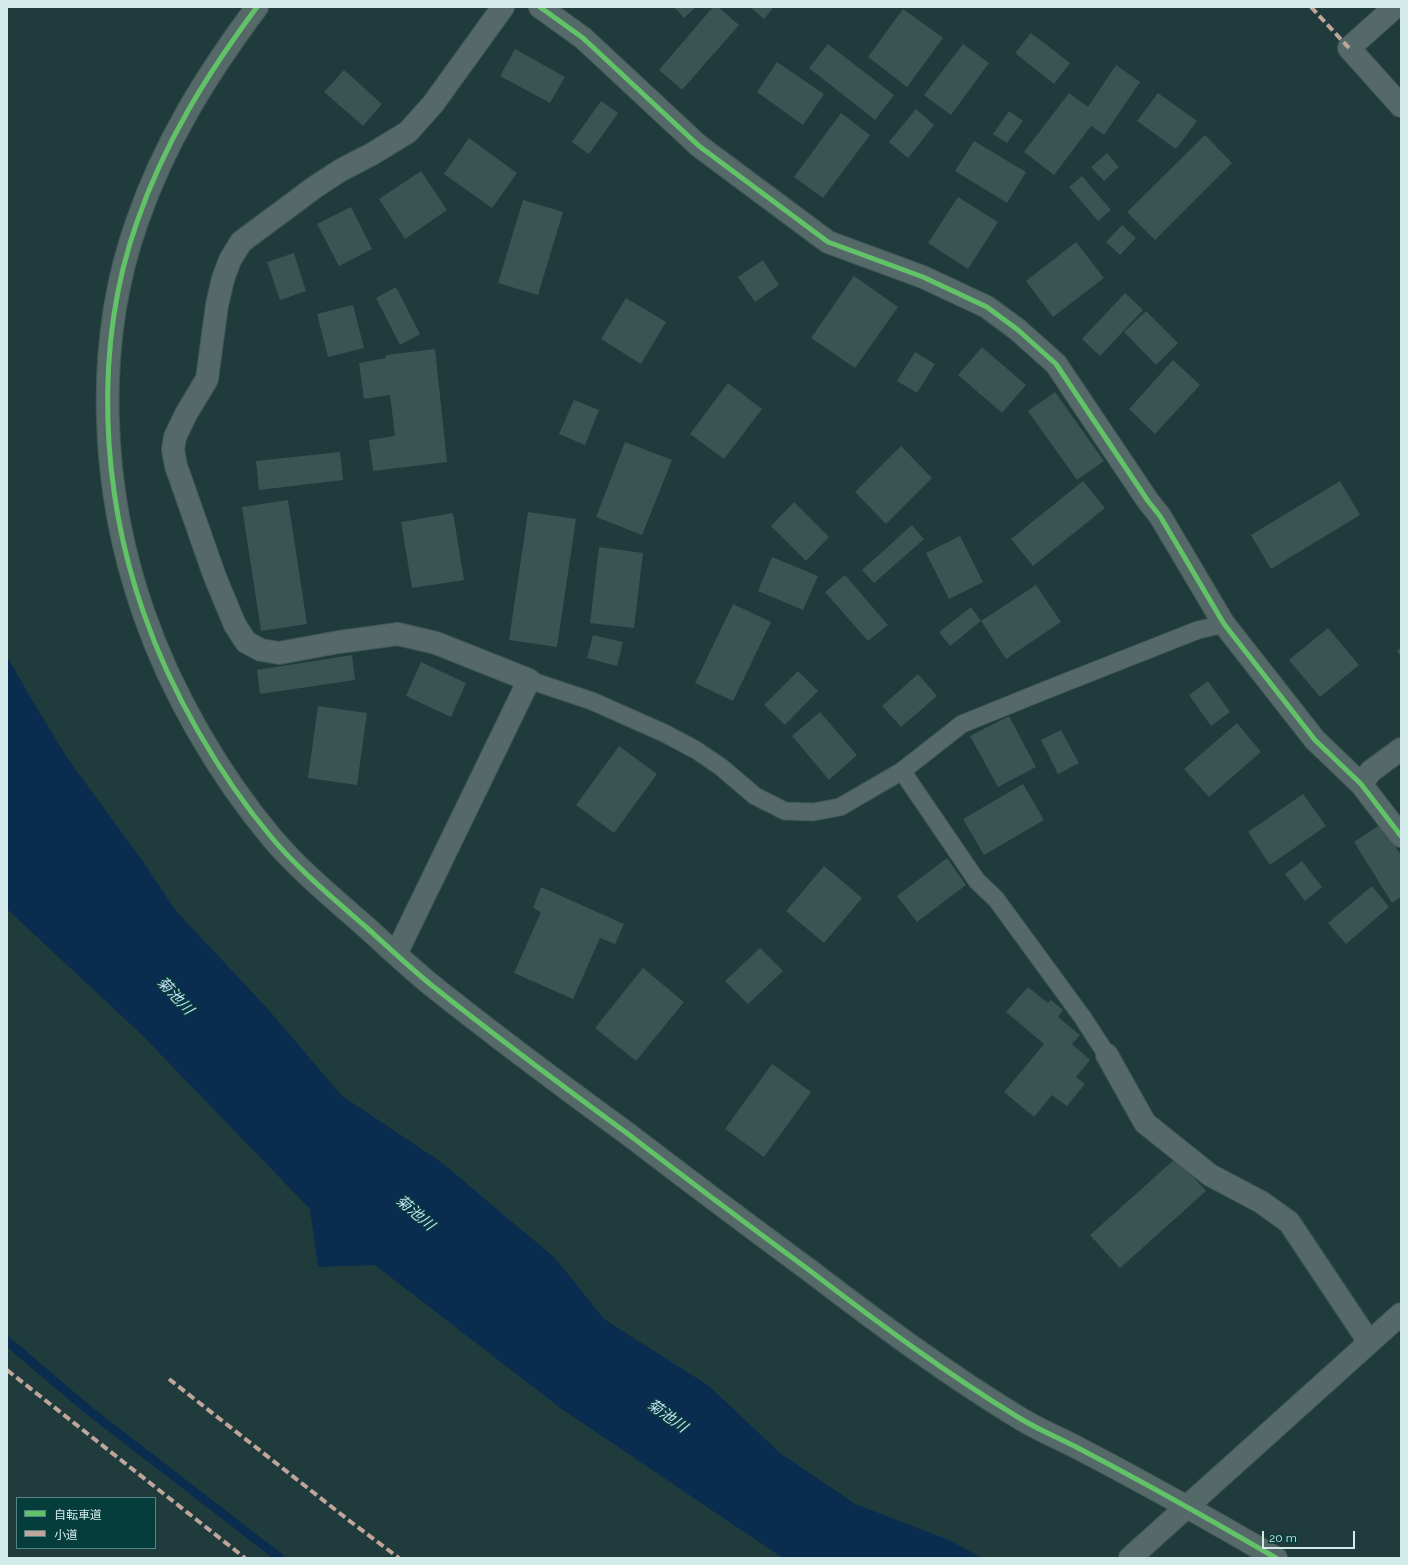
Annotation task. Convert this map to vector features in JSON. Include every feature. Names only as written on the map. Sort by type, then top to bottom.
[{"type":"street","points":[[257,7],[227,47],[193,100],[168,147],[135,226],[118,293],[109,359],[109,427],[115,494],[128,560],[145,618],[157,650],[181,699],[212,753],[243,800],[275,842],[315,881],[428,982],[505,1042],[853,1304],[941,1367],[1025,1421],[1079,1448],[1276,1558]]},
{"type":"street","points":[[396,954],[529,680],[436,643],[398,634],[339,642],[279,653],[261,650],[246,642],[235,626],[216,577],[176,466],[173,450],[175,437],[186,414],[207,379],[217,305],[223,279],[230,260],[241,242],[315,187],[341,170],[377,151],[408,132],[433,104],[503,7]]},
{"type":"street","points":[[540,7],[583,38],[699,146],[828,242],[922,277],[987,306],[1056,364],[1148,501],[1160,516],[1224,624],[1315,740],[1361,784],[1401,836]]},
{"type":"street","points":[[1395,7],[1349,48],[1401,106]]},
{"type":"street","points":[[1361,784],[1371,772],[1401,749]]},
{"type":"street","points":[[1107,1055],[1145,1123],[1210,1176],[1261,1202],[1289,1222],[1369,1342]]},
{"type":"street","points":[[1130,1558],[1401,1314]]},
{"type":"lane","points":[[529,680],[592,701],[664,733],[696,750],[721,767],[755,796],[785,810],[813,812],[840,807],[902,771],[962,724],[1198,630],[1224,624]]},
{"type":"lane","points":[[902,771],[977,881],[996,899],[1083,1018],[1107,1055]]},
{"type":"water","name":"菊池川","points":[[7,656],[68,759],[144,863],[176,911],[268,1009],[341,1095],[441,1162],[555,1258],[604,1319],[709,1386],[780,1453],[855,1504],[949,1540],[982,1558],[783,1558],[563,1410],[375,1265],[318,1267],[310,1209],[141,1034],[7,909]]},
{"type":"building","points":[[674,7],[696,7],[684,18]]},
{"type":"building","points":[[713,7],[718,7],[739,25],[682,90],[659,70]]},
{"type":"building","points":[[750,7],[774,7],[764,19]]},
{"type":"building","points":[[903,9],[943,38],[907,87],[868,57]]},
{"type":"building","points":[[1031,33],[1070,63],[1054,84],[1015,53]]},
{"type":"building","points":[[828,44],[894,95],[875,120],[809,68]]},
{"type":"building","points":[[963,44],[989,63],[951,115],[924,95]]},
{"type":"building","points":[[515,49],[565,77],[550,103],[500,76]]},
{"type":"building","points":[[777,62],[824,94],[803,125],[757,92]]},
{"type":"building","points":[[1116,65],[1140,82],[1104,135],[1091,126],[1054,175],[1024,152],[1069,93],[1088,107]]},
{"type":"building","points":[[344,70],[382,104],[363,126],[324,92]]},
{"type":"building","points":[[1158,93],[1197,121],[1176,149],[1137,121]]},
{"type":"building","points":[[601,101],[618,113],[589,154],[572,142]]},
{"type":"building","points":[[916,109],[934,125],[908,158],[889,142]]},
{"type":"building","points":[[1009,111],[1023,121],[1007,143],[993,134]]},
{"type":"building","points":[[841,113],[870,135],[823,198],[794,177]]},
{"type":"building","points":[[1205,135],[1232,163],[1155,240],[1127,212]]},
{"type":"building","points":[[469,138],[517,173],[492,208],[444,174]]},
{"type":"building","points":[[974,141],[1026,172],[1007,203],[955,171]]},
{"type":"building","points":[[1107,153],[1119,167],[1104,181],[1091,167]]},
{"type":"building","points":[[421,171],[447,210],[405,239],[379,199]]},
{"type":"building","points":[[1082,176],[1111,210],[1098,221],[1069,187]]},
{"type":"building","points":[[958,197],[998,222],[968,269],[928,243]]},
{"type":"building","points":[[523,200],[563,212],[538,295],[498,283]]},
{"type":"building","points":[[351,207],[372,249],[339,266],[317,224]]},
{"type":"building","points":[[1122,225],[1136,238],[1120,255],[1106,242]]},
{"type":"building","points":[[1076,242],[1104,278],[1053,317],[1026,281]]},
{"type":"building","points":[[294,253],[306,291],[280,300],[267,262]]},
{"type":"building","points":[[763,260],[779,285],[755,302],[738,277]]},
{"type":"building","points":[[854,276],[898,307],[855,368],[811,338]]},
{"type":"building","points":[[396,287],[420,334],[400,345],[376,298]]},
{"type":"building","points":[[1125,293],[1143,310],[1100,356],[1082,339]]},
{"type":"building","points":[[626,298],[666,322],[641,364],[601,339]]},
{"type":"building","points":[[353,305],[364,348],[328,357],[317,314]]},
{"type":"building","points":[[1146,311],[1178,343],[1156,365],[1124,332]]},
{"type":"building","points":[[982,347],[1026,385],[1002,413],[958,375]]},
{"type":"building","points":[[435,349],[447,462],[373,471],[369,440],[395,436],[390,395],[364,399],[359,363],[386,358],[386,355]]},
{"type":"building","points":[[915,352],[935,364],[917,393],[897,381]]},
{"type":"building","points":[[1173,360],[1200,385],[1155,434],[1129,409]]},
{"type":"building","points":[[728,383],[762,409],[724,459],[690,434]]},
{"type":"building","points":[[1055,392],[1104,461],[1077,480],[1028,411]]},
{"type":"building","points":[[574,400],[599,410],[585,445],[559,434]]},
{"type":"building","points":[[625,442],[672,460],[642,535],[596,517]]},
{"type":"building","points":[[901,446],[932,478],[886,524],[855,492]]},
{"type":"building","points":[[340,452],[343,480],[259,490],[256,461]]},
{"type":"building","points":[[1083,481],[1105,508],[1033,566],[1011,539]]},
{"type":"building","points":[[1340,481],[1360,515],[1271,569],[1251,535]]},
{"type":"building","points":[[288,500],[307,624],[261,631],[242,507]]},
{"type":"building","points":[[794,502],[829,537],[806,561],[771,526]]},
{"type":"building","points":[[528,512],[576,519],[557,647],[509,640]]},
{"type":"building","points":[[453,513],[464,580],[412,588],[401,522]]},
{"type":"building","points":[[912,525],[924,539],[874,583],[862,570]]},
{"type":"building","points":[[960,536],[983,582],[949,599],[926,553]]},
{"type":"building","points":[[599,547],[643,553],[634,628],[590,623]]},
{"type":"building","points":[[772,557],[818,576],[803,610],[758,591]]},
{"type":"building","points":[[845,575],[888,625],[868,641],[825,592]]},
{"type":"building","points":[[1036,585],[1061,622],[1006,659],[981,621]]},
{"type":"building","points":[[733,604],[771,622],[733,701],[695,683]]},
{"type":"building","points":[[971,607],[981,621],[950,646],[939,632]]},
{"type":"building","points":[[1328,628],[1359,665],[1320,697],[1289,660]]},
{"type":"building","points":[[593,635],[623,642],[617,666],[587,658]]},
{"type":"building","points":[[1401,647],[1401,657],[1397,651]]},
{"type":"building","points":[[352,655],[355,680],[260,694],[257,670]]},
{"type":"building","points":[[421,662],[466,683],[451,717],[406,696]]},
{"type":"building","points":[[798,671],[818,691],[785,725],[764,705]]},
{"type":"building","points":[[918,674],[937,696],[901,727],[882,706]]},
{"type":"building","points":[[1208,681],[1230,712],[1211,726],[1189,695]]},
{"type":"building","points":[[318,706],[367,713],[357,785],[308,778]]},
{"type":"building","points":[[820,712],[857,755],[829,780],[792,736]]},
{"type":"building","points":[[1009,716],[1036,767],[998,787],[970,736]]},
{"type":"building","points":[[1237,723],[1261,752],[1209,797],[1184,769]]},
{"type":"building","points":[[1061,730],[1079,763],[1058,774],[1041,740]]},
{"type":"building","points":[[619,746],[657,774],[614,833],[576,805]]},
{"type":"building","points":[[1023,784],[1044,820],[984,855],[963,819]]},
{"type":"building","points":[[1303,794],[1326,826],[1270,865],[1248,832]]},
{"type":"building","points":[[1381,824],[1401,855],[1401,897],[1392,903],[1354,842]]},
{"type":"building","points":[[947,858],[966,885],[917,922],[897,896]]},
{"type":"building","points":[[1302,861],[1322,887],[1305,901],[1285,874]]},
{"type":"building","points":[[824,866],[862,898],[824,943],[786,911]]},
{"type":"building","points":[[1372,886],[1389,907],[1346,944],[1328,923]]},
{"type":"building","points":[[541,887],[624,924],[615,944],[600,938],[573,999],[514,973],[541,912],[533,908]]},
{"type":"building","points":[[760,948],[783,971],[748,1004],[725,981]]},
{"type":"building","points":[[643,968],[684,1002],[636,1061],[595,1028]]},
{"type":"building","points":[[1028,987],[1048,1003],[1051,1000],[1063,1010],[1058,1017],[1080,1035],[1072,1044],[1090,1060],[1076,1077],[1085,1084],[1067,1106],[1052,1095],[1034,1117],[1004,1092],[1044,1044],[1006,1012]]},
{"type":"building","points":[[772,1064],[811,1092],[764,1157],[725,1129]]},
{"type":"building","points":[[1176,1158],[1206,1191],[1120,1268],[1090,1235]]},
{"type":"waterway","points":[[7,1341],[87,1409],[280,1558]]},
{"type":"marked path","points":[[1311,7],[1349,48]]},
{"type":"marked path","points":[[7,1370],[245,1558]]},
{"type":"marked path","points":[[169,1379],[399,1558]]},
{"type":"cycle path","points":[[257,7],[221,58],[188,110],[160,164],[148,193],[137,222],[123,269],[113,318],[109,368],[108,419],[111,469],[119,519],[130,567],[144,614],[168,673],[182,703],[215,760],[252,813],[282,850],[305,873],[422,977],[528,1060],[860,1309],[993,1402],[1028,1423],[1128,1475],[1276,1558]]},
{"type":"cycle path","points":[[540,7],[583,38],[699,146],[828,242],[923,277],[987,307],[1018,330],[1056,364],[1148,501],[1160,516],[1224,624],[1315,740],[1361,784],[1401,836]]}]
